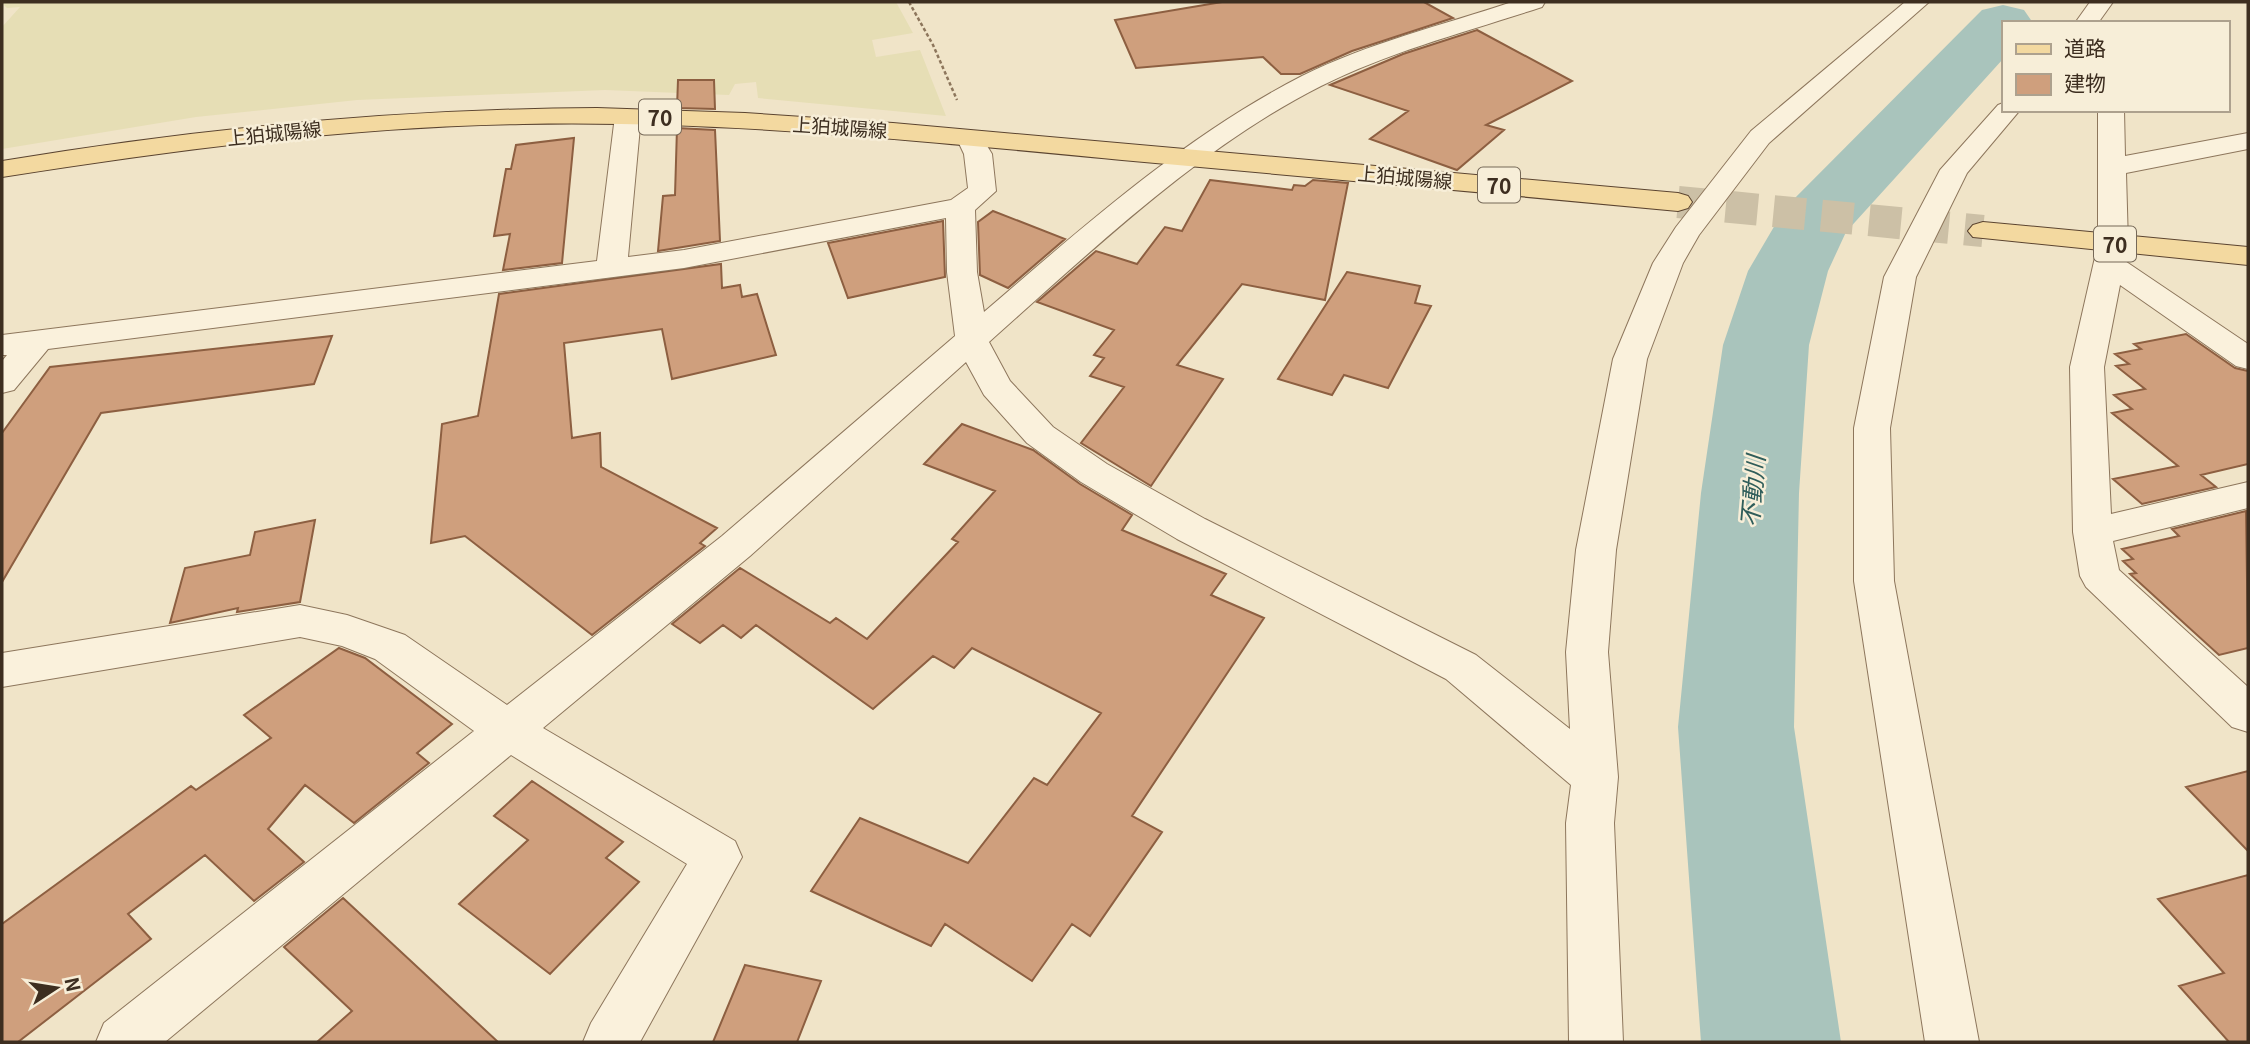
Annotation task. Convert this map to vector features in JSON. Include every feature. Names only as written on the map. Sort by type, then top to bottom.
[{"type":"main road","name":"上狛城陽線","points":[[2,169],[151,146],[341,125],[514,116],[628,117],[831,124],[1678,202]]},
{"type":"main road","name":"70","points":[[1983,232],[2110,253],[2248,256]]},
{"type":"street","points":[[123,1042],[736,546],[972,342],[1074,249],[1193,159],[1234,124],[1314,80],[1534,2]]},
{"type":"street","points":[[1596,1042],[1590,823],[1595,776],[1587,652],[1596,550],[1630,359],[1668,263],[1686,233],[1760,137],[1918,2]]},
{"type":"street","points":[[1952,1042],[1874,581],[1872,428],[1900,277],[1954,170],[2005,112]]},
{"type":"street","points":[[2111,112],[2110,253],[2087,367],[2092,532],[2100,576],[2248,714]]},
{"type":"street","points":[[612,266],[628,117]]},
{"type":"street","points":[[2,345],[684,259],[960,207],[982,191],[978,154],[969,137]]},
{"type":"street","points":[[2112,167],[2248,141]]},
{"type":"street","points":[[960,207],[962,272],[972,342],[996,387],[1040,435],[1094,473],[1191,529],[1461,667],[1595,776]]},
{"type":"street","points":[[2110,253],[2248,359]]},
{"type":"street","points":[[2,382],[38,340]]},
{"type":"street","points":[[2092,532],[2248,495]]},
{"type":"street","points":[[2,670],[300,621],[347,631],[390,647],[424,674],[507,729],[718,857],[610,1042]]},
{"type":"path","points":[[909,2],[933,45],[969,137]]},
{"type":"shaded area","points":[[896,2],[913,33],[872,40],[876,57],[920,50],[946,116],[758,98],[756,82],[735,84],[729,95],[605,90],[357,100],[196,117],[2,149],[2,27],[20,7],[7,8],[2,3]]},
{"type":"building","points":[[1222,2],[1424,2],[1453,18],[1352,51],[1300,74],[1281,74],[1263,57],[1136,68],[1115,20]]},
{"type":"building","points":[[1477,30],[1572,81],[1486,125],[1504,130],[1457,170],[1370,139],[1408,111],[1330,85],[1403,54]]},
{"type":"building","points":[[678,80],[714,80],[715,109],[677,108]]},
{"type":"building","points":[[677,128],[715,130],[720,241],[658,251],[663,196],[675,195]]},
{"type":"building","points":[[574,138],[562,263],[503,270],[510,234],[494,236],[506,169],[511,169],[516,145]]},
{"type":"building","points":[[1210,180],[1292,190],[1294,185],[1305,186],[1313,180],[1348,183],[1325,300],[1242,284],[1177,365],[1223,379],[1151,486],[1081,443],[1124,387],[1090,376],[1104,358],[1094,355],[1114,330],[1037,302],[1096,251],[1137,264],[1165,227],[1182,231]]},
{"type":"building","points":[[993,211],[1065,239],[1008,288],[980,275],[978,222]]},
{"type":"building","points":[[943,221],[945,277],[848,298],[828,243]]},
{"type":"building","points":[[721,264],[722,288],[740,285],[742,297],[757,294],[776,355],[672,379],[662,329],[564,343],[572,438],[600,433],[601,467],[717,528],[700,543],[705,546],[592,635],[465,536],[431,543],[442,424],[478,416],[499,294]]},
{"type":"building","points":[[1347,272],[1420,286],[1415,303],[1431,306],[1388,388],[1344,375],[1332,395],[1278,379]]},
{"type":"building","points":[[2186,334],[2235,368],[2248,371],[2248,464],[2201,475],[2216,487],[2142,504],[2113,479],[2178,466],[2112,413],[2132,409],[2114,395],[2145,389],[2116,366],[2129,364],[2115,354],[2141,349],[2134,344]]},
{"type":"building","points":[[332,336],[314,384],[101,413],[2,582],[2,433],[50,367]]},
{"type":"building","points":[[962,424],[1033,450],[1080,484],[1132,515],[1122,530],[1226,574],[1211,595],[1264,618],[1132,816],[1162,832],[1090,936],[1072,924],[1032,981],[945,924],[931,946],[811,891],[860,818],[968,863],[1034,778],[1047,785],[1101,713],[972,648],[954,668],[933,656],[873,709],[756,625],[741,638],[723,625],[700,643],[672,624],[740,568],[830,623],[836,618],[867,639],[958,542],[952,539],[995,491],[924,464]]},
{"type":"building","points":[[2246,511],[2248,648],[2219,655],[2130,574],[2136,573],[2123,561],[2133,559],[2122,549],[2179,536],[2172,529]]},
{"type":"building","points":[[315,520],[300,602],[237,612],[238,608],[170,623],[185,568],[250,555],[255,532]]},
{"type":"building","points":[[339,648],[365,658],[452,724],[417,753],[429,763],[354,823],[305,785],[268,829],[304,862],[254,901],[205,855],[128,914],[151,939],[18,1042],[2,1042],[2,924],[191,786],[196,790],[271,738],[244,715]]},
{"type":"building","points":[[2248,771],[2248,851],[2186,787]]},
{"type":"building","points":[[532,781],[623,842],[606,858],[639,882],[550,974],[459,904],[528,840],[494,816]]},
{"type":"building","points":[[2248,875],[2248,1042],[2229,1042],[2179,986],[2224,973],[2158,899]]},
{"type":"building","points":[[343,898],[498,1042],[317,1042],[352,1011],[284,947]]},
{"type":"building","points":[[745,965],[821,981],[797,1042],[713,1042]]},
{"type":"waterway","name":"不動川","points":[[1771,1042],[1736,727],[1750,493],[1766,345],[1788,271],[1812,224],[2002,24]]},
{"type":"tunnel","points":[[1678,202],[1983,231]]}]
